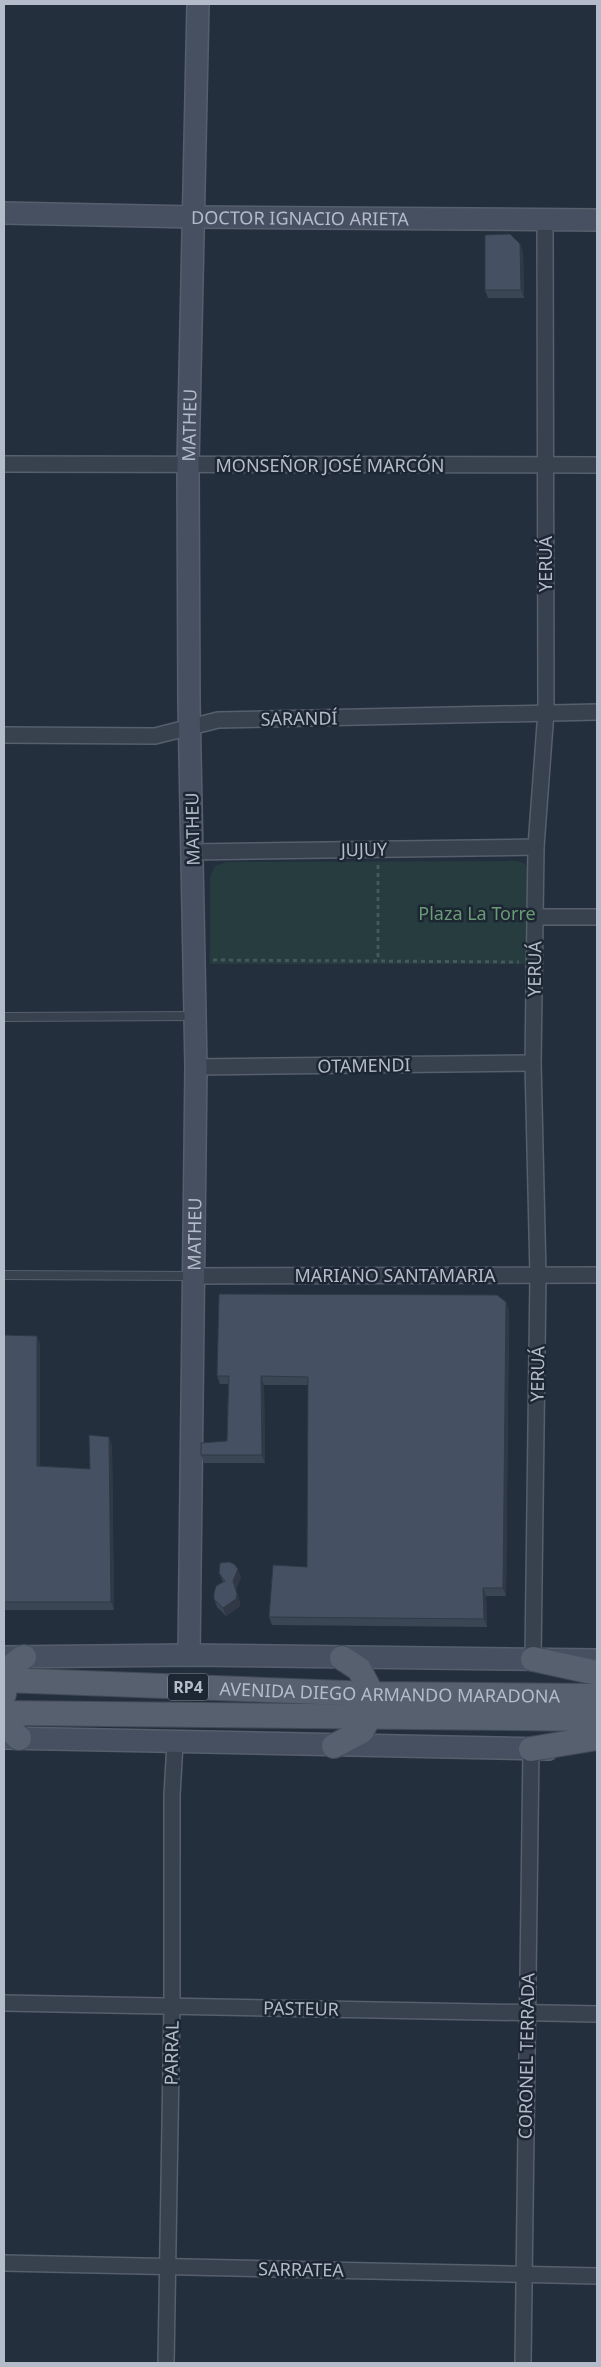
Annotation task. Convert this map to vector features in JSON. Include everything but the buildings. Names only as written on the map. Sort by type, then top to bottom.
[{"type":"main road","points":[[4,1685],[14,1657]]},
{"type":"main road","points":[[334,1746],[362,1731],[371,1705],[359,1669],[342,1658]]},
{"type":"main road","points":[[533,1659],[597,1673]]},
{"type":"main road","name":"AVENIDA DIEGO ARMANDO MARADONA","points":[[4,1685],[597,1719]]},
{"type":"main road","name":"AVENIDA DIEGO ARMANDO MARADONA","points":[[4,1714],[371,1705],[597,1696]]},
{"type":"main road","points":[[4,1714],[11,1738]]},
{"type":"main road","points":[[531,1749],[597,1738]]},
{"type":"street","name":"MATHEU","points":[[189,1655],[196,1067],[188,465],[198,4]]},
{"type":"street","name":"DOCTOR IGNACIO ARIETA","points":[[4,213],[194,217],[597,220]]},
{"type":"street","name":"YERUÁ","points":[[533,1659],[538,1275],[533,1063],[536,847],[546,711],[545,219]]},
{"type":"street","name":"MONSEÑOR JOSÉ MARCÓN","points":[[4,464],[597,465]]},
{"type":"street","name":"SARANDÍ","points":[[4,734],[155,736],[218,720],[546,711],[597,712]]},
{"type":"street","name":"JUJUY","points":[[192,852],[536,847]]},
{"type":"street","points":[[535,918],[597,918]]},
{"type":"street","name":"OTAMENDI","points":[[196,1067],[533,1063]]},
{"type":"street","name":"MARIANO SANTAMARIA","points":[[194,1276],[597,1274]]},
{"type":"street","name":"AVENIDA DIEGO ARMANDO MARADONA","points":[[14,1657],[189,1655],[597,1660]]},
{"type":"street","points":[[11,1738],[175,1743],[597,1750]]},
{"type":"street","name":"PARRAL","points":[[166,2363],[172,2005],[172,1795],[175,1743]]},
{"type":"street","name":"CORONEL TERRADA","points":[[523,2363],[526,2012],[531,1749]]},
{"type":"street","name":"PASTEUR","points":[[4,2003],[597,2014]]},
{"type":"street","name":"SARRATEA","points":[[4,2263],[597,2276]]},
{"type":"lane","points":[[4,1017],[195,1016]]},
{"type":"lane","points":[[4,1275],[194,1276]]},
{"type":"path","points":[[378,862],[378,962]]},
{"type":"path","points":[[210,960],[528,962]]},
{"type":"green space","name":"Plaza La Torre","points":[[516,861],[524,863],[528,868],[528,964],[210,964],[210,877],[215,866],[226,862]]}]
